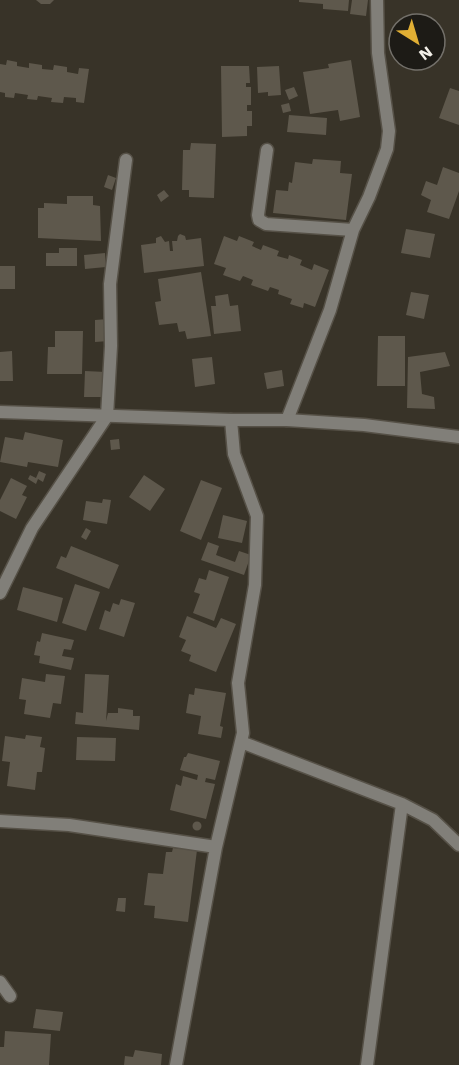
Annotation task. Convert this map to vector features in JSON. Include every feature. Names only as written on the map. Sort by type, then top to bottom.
[{"type":"street","points":[[287,420],[330,310],[353,230],[387,148],[389,132],[378,53],[377,0]]},
{"type":"street","points":[[267,150],[259,220],[266,224],[353,230]]},
{"type":"street","points":[[0,592],[32,528],[107,416],[111,346],[110,284],[126,160]]},
{"type":"street","points":[[0,412],[287,420],[364,425],[459,437]]},
{"type":"street","points":[[176,1065],[216,847],[243,733],[238,683],[255,585],[256,516],[234,454],[231,420]]},
{"type":"street","points":[[241,742],[402,804],[433,820],[459,845]]},
{"type":"street","points":[[367,1065],[402,804]]},
{"type":"street","points":[[0,821],[69,825],[216,847]]},
{"type":"street","points":[[0,982],[10,996]]},
{"type":"building","points":[[36,0],[54,0],[50,4],[41,4]]},
{"type":"building","points":[[299,0],[349,0],[348,11],[323,9],[323,4],[299,2]]},
{"type":"building","points":[[352,0],[368,0],[366,16],[350,14]]},
{"type":"building","points":[[7,60],[17,62],[17,66],[29,68],[29,63],[42,65],[42,69],[53,70],[54,65],[67,67],[67,72],[78,74],[79,68],[89,69],[84,103],[76,102],[76,98],[64,97],[63,103],[51,102],[52,98],[38,96],[37,100],[27,99],[28,95],[15,93],[14,98],[5,97],[5,93],[0,92],[0,64],[6,65]]},
{"type":"building","points":[[351,60],[360,117],[340,121],[338,110],[310,114],[303,72],[329,68],[328,64]]},
{"type":"building","points":[[221,66],[249,66],[250,83],[246,83],[246,87],[251,87],[251,105],[247,105],[247,111],[252,111],[252,126],[247,126],[247,136],[222,137]]},
{"type":"building","points":[[279,66],[281,95],[268,96],[268,92],[258,93],[257,67]]},
{"type":"building","points":[[294,87],[298,96],[289,100],[285,90]]},
{"type":"building","points":[[450,88],[459,91],[459,125],[439,118]]},
{"type":"building","points":[[289,103],[291,111],[283,113],[281,105]]},
{"type":"building","points":[[289,115],[327,118],[326,135],[287,132]]},
{"type":"building","points":[[191,143],[216,144],[214,198],[189,197],[189,190],[182,190],[183,150],[190,150]]},
{"type":"building","points":[[313,159],[341,161],[340,173],[352,174],[346,220],[273,213],[276,190],[288,191],[289,182],[292,183],[295,162],[312,164]]},
{"type":"building","points":[[443,167],[459,173],[459,191],[449,219],[427,212],[431,200],[421,195],[426,181],[437,185]]},
{"type":"building","points":[[108,175],[116,178],[112,190],[104,187]]},
{"type":"building","points":[[164,190],[169,196],[161,202],[157,195]]},
{"type":"building","points":[[67,196],[93,196],[93,205],[100,206],[101,241],[38,238],[38,208],[44,208],[44,203],[67,204]]},
{"type":"building","points":[[406,229],[435,234],[430,258],[401,253]]},
{"type":"building","points":[[180,234],[185,236],[186,240],[201,238],[204,266],[144,273],[141,245],[156,243],[156,238],[161,236],[165,242],[169,241],[170,251],[173,251],[172,241],[177,241]]},
{"type":"building","points":[[224,236],[237,241],[239,236],[254,242],[252,246],[261,250],[263,245],[279,251],[277,256],[288,259],[289,255],[302,260],[300,265],[312,270],[314,264],[329,270],[315,307],[304,303],[303,308],[290,304],[292,299],[278,294],[279,290],[270,287],[268,291],[251,285],[253,280],[243,276],[240,281],[223,275],[226,268],[214,264]]},
{"type":"building","points":[[59,248],[77,248],[77,266],[46,266],[46,253],[59,253]]},
{"type":"building","points":[[105,253],[106,267],[85,269],[84,255]]},
{"type":"building","points":[[0,266],[15,266],[15,289],[0,289]]},
{"type":"building","points":[[201,272],[211,336],[187,339],[185,331],[179,332],[177,323],[159,325],[155,302],[161,301],[158,279]]},
{"type":"building","points":[[411,292],[429,295],[424,319],[406,315]]},
{"type":"building","points":[[228,294],[230,306],[238,305],[241,331],[214,334],[211,306],[216,306],[215,296]]},
{"type":"building","points":[[108,319],[109,341],[95,342],[95,320]]},
{"type":"building","points":[[55,331],[83,331],[82,374],[47,374],[48,347],[55,347]]},
{"type":"building","points":[[378,336],[405,336],[405,386],[377,386]]},
{"type":"building","points":[[12,351],[13,381],[0,381],[0,352]]},
{"type":"building","points":[[445,352],[450,366],[420,372],[422,394],[434,397],[435,409],[407,408],[408,357]]},
{"type":"building","points":[[212,357],[215,384],[195,387],[192,359]]},
{"type":"building","points":[[282,370],[284,386],[267,389],[264,373]]},
{"type":"building","points":[[85,371],[106,372],[105,397],[84,397]]},
{"type":"building","points":[[25,432],[63,440],[58,467],[28,462],[27,467],[0,462],[5,437],[23,440]]},
{"type":"building","points":[[119,439],[120,449],[111,450],[110,440]]},
{"type":"building","points":[[39,471],[46,474],[43,482],[38,479],[36,484],[28,479],[30,475],[36,478]]},
{"type":"building","points":[[144,475],[165,489],[150,511],[129,497]]},
{"type":"building","points":[[11,478],[27,486],[22,495],[27,497],[16,519],[0,511],[0,500]]},
{"type":"building","points":[[201,480],[222,488],[201,540],[180,531]]},
{"type":"building","points":[[103,499],[111,500],[107,524],[83,520],[86,501],[102,503]]},
{"type":"building","points":[[223,515],[247,521],[242,543],[218,538]]},
{"type":"building","points":[[86,528],[91,531],[86,540],[81,537]]},
{"type":"building","points":[[208,542],[219,546],[216,555],[235,562],[239,551],[251,555],[244,575],[201,560]]},
{"type":"building","points":[[71,546],[119,565],[109,589],[56,568],[61,556],[66,558]]},
{"type":"building","points":[[209,570],[229,577],[214,621],[193,613],[200,594],[194,592],[199,578],[206,580]]},
{"type":"building","points":[[75,584],[100,592],[86,631],[62,623]]},
{"type":"building","points":[[23,587],[63,598],[57,622],[17,610]]},
{"type":"building","points":[[121,599],[135,603],[124,637],[99,629],[105,610],[110,612],[113,603],[119,605]]},
{"type":"building","points":[[187,616],[216,628],[221,618],[236,624],[216,672],[189,661],[191,655],[181,651],[186,640],[179,637]]},
{"type":"building","points":[[42,633],[74,640],[71,650],[64,649],[62,656],[74,658],[71,670],[39,663],[40,656],[34,655],[37,641],[40,642]]},
{"type":"building","points":[[46,674],[65,676],[61,704],[53,703],[50,718],[24,714],[26,700],[19,699],[22,678],[45,682]]},
{"type":"building","points":[[85,674],[109,675],[106,721],[108,713],[118,713],[118,708],[133,710],[133,716],[140,716],[139,730],[75,724],[76,712],[83,713]]},
{"type":"building","points":[[195,688],[226,693],[220,726],[223,727],[221,738],[198,734],[201,716],[186,713],[189,694],[194,695]]},
{"type":"building","points":[[26,735],[42,737],[40,747],[45,748],[42,772],[37,772],[35,790],[7,786],[10,762],[2,761],[5,736],[25,739]]},
{"type":"building","points":[[77,737],[116,738],[115,761],[76,760]]},
{"type":"building","points":[[188,753],[220,761],[215,780],[206,778],[205,782],[215,784],[206,819],[170,810],[176,784],[181,786],[183,776],[197,780],[198,775],[180,770],[184,757]]},
{"type":"building","points":[[197,821],[202,826],[197,831],[192,826]]},
{"type":"building","points":[[173,848],[197,850],[188,922],[154,918],[155,906],[144,905],[148,873],[163,874],[166,852],[172,852]]},
{"type":"building","points":[[118,898],[126,898],[125,912],[116,911]]},
{"type":"building","points":[[36,1009],[63,1012],[60,1031],[33,1028]]},
{"type":"building","points":[[5,1031],[51,1034],[49,1065],[0,1065],[0,1047],[4,1047]]},
{"type":"building","points":[[135,1050],[162,1054],[161,1065],[124,1065],[125,1056],[133,1057]]}]
